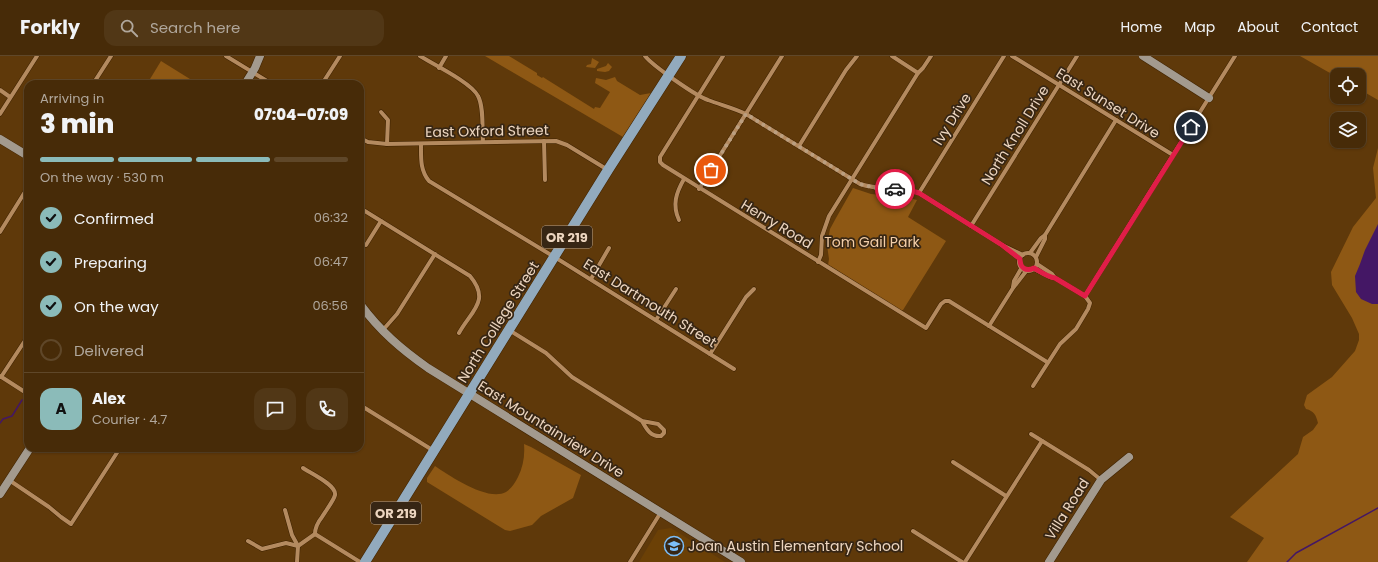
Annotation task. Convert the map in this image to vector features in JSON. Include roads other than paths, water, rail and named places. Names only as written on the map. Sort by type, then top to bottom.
[{"type":"main road","name":"North College Street","points":[[365,562],[608,170],[681,56]]},
{"type":"street","points":[[0,114],[37,56]]},
{"type":"street","points":[[96,80],[111,56]]},
{"type":"street","points":[[226,56],[265,80]]},
{"type":"street","points":[[247,80],[260,56]]},
{"type":"street","points":[[325,80],[340,56]]},
{"type":"street","points":[[420,56],[467,85],[478,95],[481,109],[483,142]]},
{"type":"street","points":[[439,68],[446,56]]},
{"type":"street","points":[[645,56],[652,64],[698,95],[707,100],[746,114],[852,180],[870,188],[905,189],[919,193],[1002,245],[1023,255]]},
{"type":"street","points":[[698,95],[722,56]]},
{"type":"street","points":[[699,189],[782,56]]},
{"type":"street","points":[[799,146],[846,70],[857,56]]},
{"type":"street","points":[[892,56],[918,73]]},
{"type":"street","points":[[818,262],[821,255],[822,236],[827,222],[918,73],[931,56]]},
{"type":"street","name":"Ivy Drive","points":[[919,193],[1004,56]]},
{"type":"street","name":"East Sunset Drive","points":[[1012,56],[1173,155]]},
{"type":"street","name":"North Knoll Drive","points":[[971,226],[1077,56]]},
{"type":"street","points":[[1143,56],[1209,98]]},
{"type":"street","points":[[1085,296],[1235,56]]},
{"type":"street","points":[[0,90],[10,97]]},
{"type":"street","name":"Henry Road","points":[[698,95],[660,157],[660,162],[662,165],[926,328],[944,301],[949,301],[989,326]]},
{"type":"street","points":[[381,112],[388,120],[387,144]]},
{"type":"street","points":[[1047,362],[989,326],[1013,288],[1027,270],[1034,268],[1037,264],[1036,257],[1046,234],[1116,120]]},
{"type":"street","points":[[0,139],[24,154]]},
{"type":"street","name":"East Oxford Street","points":[[364,140],[368,142],[387,144],[556,141],[567,145],[608,170]]},
{"type":"street","points":[[544,141],[545,180]]},
{"type":"street","name":"East Dartmouth Street","points":[[420,144],[421,168],[429,181],[734,369]]},
{"type":"street","points":[[679,220],[675,209],[675,201],[677,192],[684,179]]},
{"type":"street","points":[[0,232],[24,193]]},
{"type":"street","points":[[364,210],[470,276],[476,283],[480,299],[476,308],[466,320],[459,333]]},
{"type":"street","points":[[366,245],[381,221]]},
{"type":"street","points":[[1020,259],[1023,255],[1030,253],[1041,238],[1046,234]]},
{"type":"street","points":[[1002,245],[1020,259],[1022,267],[1014,281],[1013,288]]},
{"type":"street","points":[[590,279],[609,248]]},
{"type":"street","points":[[1030,253],[1036,257]]},
{"type":"street","points":[[382,331],[397,314],[435,254]]},
{"type":"street","points":[[1037,264],[1052,274],[1055,278]]},
{"type":"street","points":[[1022,267],[1027,270]]},
{"type":"street","points":[[1033,386],[1047,362],[1060,344],[1076,329],[1090,303],[1085,296],[1055,278],[1050,277],[1034,268]]},
{"type":"street","points":[[656,320],[676,289]]},
{"type":"street","points":[[710,354],[746,297],[754,289]]},
{"type":"street","name":"East Mountainview Drive","points":[[364,309],[382,331],[408,354],[741,562]]},
{"type":"street","points":[[509,330],[546,353],[572,377],[642,421],[658,424],[664,430],[664,433],[661,436],[656,437],[647,430],[642,421]]},
{"type":"street","points":[[24,342],[1,377],[24,391]]},
{"type":"street","points":[[364,407],[434,451]]},
{"type":"street","points":[[1032,434],[1089,470],[1101,480]]},
{"type":"street","points":[[965,562],[1042,440]]},
{"type":"street","points":[[0,494],[27,452]]},
{"type":"street","points":[[9,480],[71,524],[117,452]]},
{"type":"street","name":"Villa Road","points":[[1049,562],[1101,480],[1129,457]]},
{"type":"street","points":[[953,462],[1006,496]]},
{"type":"street","points":[[248,541],[262,549],[286,543],[298,546],[315,534],[318,523],[335,495],[334,490],[330,485],[303,468]]},
{"type":"street","points":[[285,510],[292,535],[298,546],[297,562]]},
{"type":"street","points":[[630,562],[661,512]]},
{"type":"street","points":[[912,531],[962,562]]},
{"type":"street","points":[[315,534],[360,562]]},
{"type":"waterway","points":[[0,423],[3,419],[12,416],[22,400]]},
{"type":"waterway","points":[[1287,562],[1296,553],[1378,508]]},
{"type":"place","name":"Joan Austin Elementary School","points":[[674,546]]},
{"type":"park label","name":"Tom Gail Park","points":[[872,242]]}]
